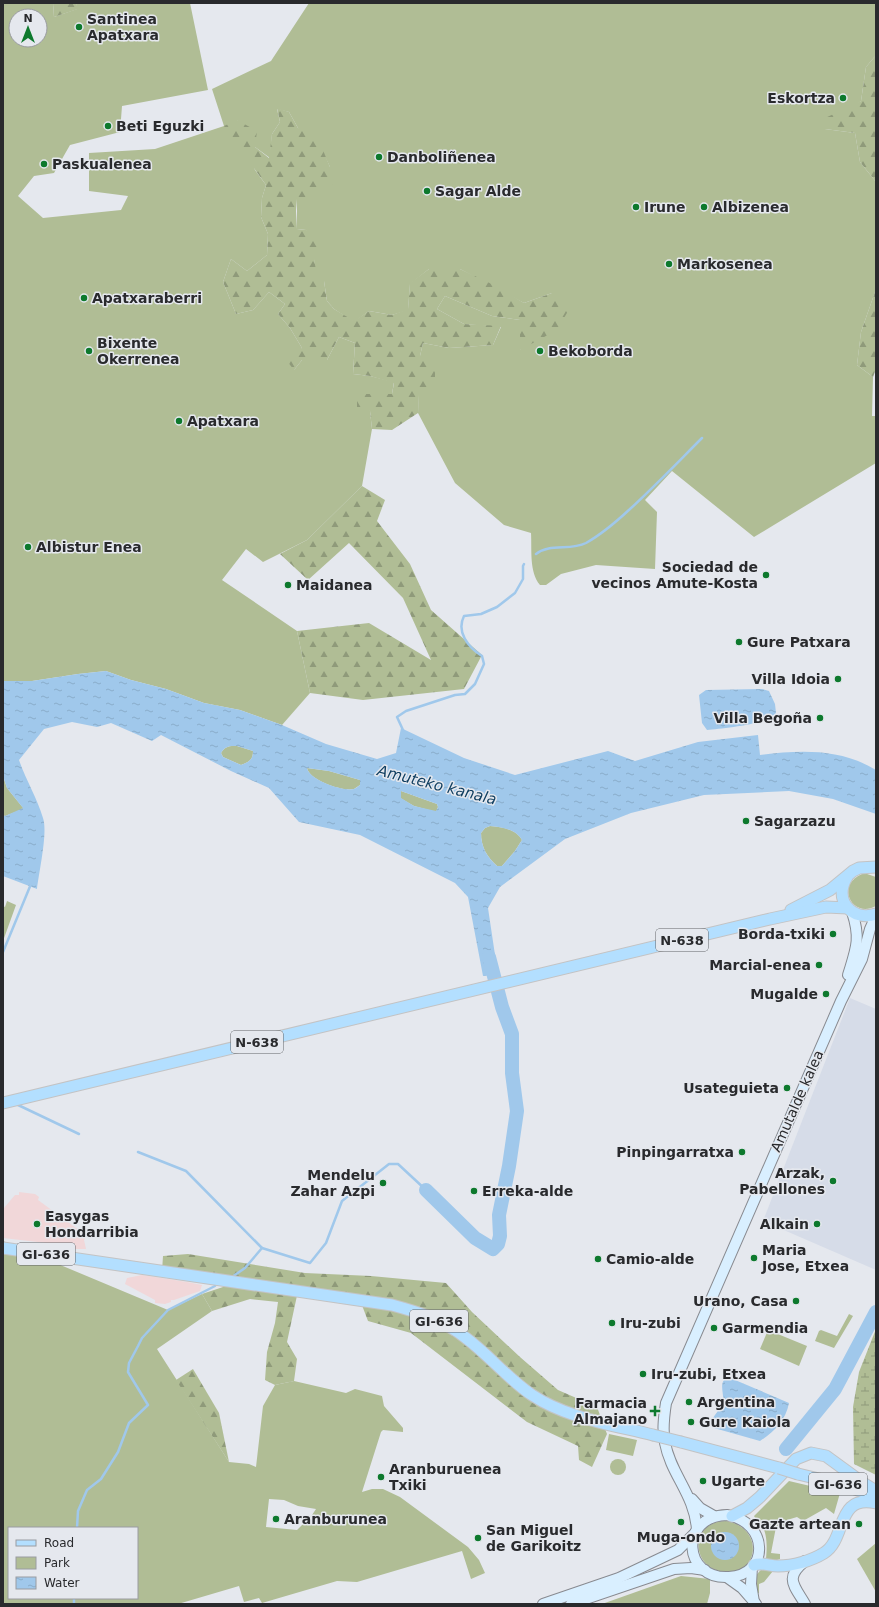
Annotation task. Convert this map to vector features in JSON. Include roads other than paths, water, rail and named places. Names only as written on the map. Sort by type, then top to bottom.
[{"type":"main road","name":"N-638","points":[[770,919],[821,895],[859,868],[874,868]]},
{"type":"main road","points":[[847,876],[843,882],[841,893],[850,910]]},
{"type":"main road","name":"N-638","points":[[3,1103],[826,906],[850,910],[867,916],[876,915]]},
{"type":"main road","name":"Amutalde kalea","points":[[841,1000],[858,942],[857,927],[850,910]]},
{"type":"main road","name":"Amutalde kalea","points":[[689,1496],[672,1464],[665,1444],[664,1428],[666,1403],[841,1000],[862,959],[870,929],[876,915]]},
{"type":"main road","name":"GI-636","points":[[3,1248],[385,1304],[418,1312],[447,1324],[466,1337],[506,1374],[532,1395],[551,1406],[580,1416],[844,1485],[876,1496]]},
{"type":"main road","points":[[732,1516],[747,1508],[760,1497],[796,1459],[811,1453],[826,1456],[876,1491]]},
{"type":"main road","points":[[689,1496],[700,1508],[714,1516],[732,1516],[745,1521],[750,1526],[758,1539],[759,1549],[753,1566],[751,1584],[755,1603]]},
{"type":"main road","points":[[689,1496],[695,1512],[693,1552],[697,1562],[704,1570],[714,1576],[728,1578],[739,1576],[753,1566],[762,1564],[785,1566],[805,1561],[825,1553],[834,1543],[842,1521],[849,1510],[863,1503],[876,1503]]},
{"type":"main road","points":[[543,1604],[626,1575],[678,1550],[702,1523],[714,1516]]},
{"type":"main road","points":[[805,1561],[796,1569],[792,1577],[793,1583],[805,1604]]},
{"type":"main road","points":[[571,1604],[674,1569],[691,1568],[704,1570]]},
{"type":"main road","points":[[728,1578],[742,1588],[755,1603]]},
{"type":"water","name":"Amuteko kanala","points":[[106,671],[131,680],[166,689],[204,703],[240,710],[282,725],[326,744],[377,759],[396,753],[401,728],[464,758],[515,775],[608,751],[635,761],[698,742],[758,735],[760,755],[790,752],[820,752],[848,758],[876,770],[876,814],[833,799],[789,791],[704,795],[631,813],[565,839],[500,887],[488,908],[498,975],[483,976],[468,897],[455,883],[360,835],[299,822],[269,788],[231,771],[161,735],[152,741],[111,723],[97,727],[72,722],[44,729],[19,760],[38,803],[44,824],[44,842],[37,889],[3,876],[3,815],[5,816],[23,808],[7,788],[3,776],[3,681],[32,681]],"holes":[[[237,746],[253,751],[252,757],[246,763],[241,765],[223,757],[221,753],[228,747]],[[307,768],[329,771],[360,780],[360,785],[355,789],[335,787],[320,781],[309,772]],[[401,791],[437,804],[438,807],[436,811],[414,806],[401,798]],[[490,826],[508,829],[516,833],[522,840],[502,866],[497,866],[485,851],[481,833],[485,828]]]},
{"type":"water","points":[[762,689],[769,691],[775,704],[776,713],[771,717],[754,723],[707,730],[702,723],[699,695],[706,690]]},
{"type":"water","points":[[728,1377],[789,1403],[785,1415],[779,1425],[760,1441],[714,1428],[713,1418],[723,1401],[722,1384]]},
{"type":"water","points":[[725,1532],[735,1536],[739,1546],[735,1556],[725,1560],[715,1556],[711,1546],[715,1536]]},
{"type":"waterway","points":[[536,554],[547,549],[580,545],[598,536],[639,500],[702,438]]},
{"type":"waterway","points":[[403,730],[397,717],[406,711],[455,695],[465,694],[475,684],[484,664],[482,656],[468,644],[462,633],[461,628],[464,616],[481,614],[497,607],[515,593],[523,579],[524,564]]},
{"type":"waterway","points":[[3,952],[31,884]]},
{"type":"waterway","points":[[426,1190],[475,1238],[493,1249],[498,1244],[500,1236],[499,1215],[509,1166],[517,1111],[512,1073],[512,1034],[502,1007],[489,957]]},
{"type":"waterway","points":[[16,1104],[79,1134]]},
{"type":"waterway","points":[[138,1152],[186,1171],[262,1248]]},
{"type":"waterway","points":[[232,1277],[245,1268],[262,1248],[310,1263],[326,1243],[342,1201],[389,1164],[398,1164],[426,1190]]},
{"type":"waterway","points":[[77,1527],[78,1511],[87,1490],[101,1479],[118,1452],[129,1423],[148,1405],[128,1372],[129,1363],[142,1338],[168,1310],[215,1286]]},
{"type":"waterway","points":[[786,1449],[835,1389],[876,1312]]},
{"type":"waterway","points":[[74,1599],[74,1604]]},
{"type":"place","name":"Santinea Apatxara","points":[[79,27]]},
{"type":"place","name":"Eskortza","points":[[843,98]]},
{"type":"place","name":"Beti Eguzki","points":[[108,126]]},
{"type":"place","name":"Danboliñenea","points":[[379,157]]},
{"type":"place","name":"Paskualenea","points":[[44,164]]},
{"type":"place","name":"Sagar Alde","points":[[427,191]]},
{"type":"place","name":"Irune","points":[[636,207]]},
{"type":"place","name":"Albizenea","points":[[704,207]]},
{"type":"place","name":"Markosenea","points":[[669,264]]},
{"type":"place","name":"Apatxaraberri","points":[[84,298]]},
{"type":"place","name":"Bixente Okerrenea","points":[[89,351]]},
{"type":"place","name":"Bekoborda","points":[[540,351]]},
{"type":"place","name":"Apatxara","points":[[179,421]]},
{"type":"place","name":"Albistur Enea","points":[[28,547]]},
{"type":"place","name":"Sociedad de vecinos Amute-Kosta","points":[[766,575]]},
{"type":"place","name":"Maidanea","points":[[288,585]]},
{"type":"place","name":"Gure Patxara","points":[[739,642]]},
{"type":"place","name":"Villa Idoia","points":[[838,679]]},
{"type":"place","name":"Villa Begoña","points":[[820,718]]},
{"type":"place","name":"Sagarzazu","points":[[746,821]]},
{"type":"place","name":"Borda-txiki","points":[[833,934]]},
{"type":"place","name":"Marcial-enea","points":[[819,965]]},
{"type":"place","name":"Mugalde","points":[[826,994]]},
{"type":"place","name":"Usateguieta","points":[[787,1088]]},
{"type":"place","name":"Pinpingarratxa","points":[[742,1152]]},
{"type":"place","name":"Arzak, Pabellones","points":[[833,1181]]},
{"type":"place","name":"Mendelu Zahar Azpi","points":[[383,1183]]},
{"type":"place","name":"Erreka-alde","points":[[474,1191]]},
{"type":"place","name":"Easygas Hondarribia","points":[[37,1224]]},
{"type":"place","name":"Alkain","points":[[817,1224]]},
{"type":"place","name":"Maria Jose, Etxea","points":[[754,1258]]},
{"type":"place","name":"Camio-alde","points":[[598,1259]]},
{"type":"place","name":"Urano, Casa","points":[[796,1301]]},
{"type":"place","name":"Iru-zubi","points":[[612,1323]]},
{"type":"place","name":"Garmendia","points":[[714,1328]]},
{"type":"place","name":"Iru-zubi, Etxea","points":[[643,1374]]},
{"type":"place","name":"Argentina","points":[[689,1402]]},
{"type":"place","name":"Farmacia Almajano","points":[[655,1411]]},
{"type":"place","name":"Gure Kaiola","points":[[691,1422]]},
{"type":"place","name":"Aranburuenea Txiki","points":[[381,1477]]},
{"type":"place","name":"Ugarte","points":[[703,1481]]},
{"type":"place","name":"Aranburunea","points":[[276,1519]]},
{"type":"place","name":"Muga-ondo","points":[[681,1522]]},
{"type":"place","name":"Gazte artean","points":[[859,1524]]},
{"type":"place","name":"San Miguel de Garikoitz","points":[[478,1538]]}]
